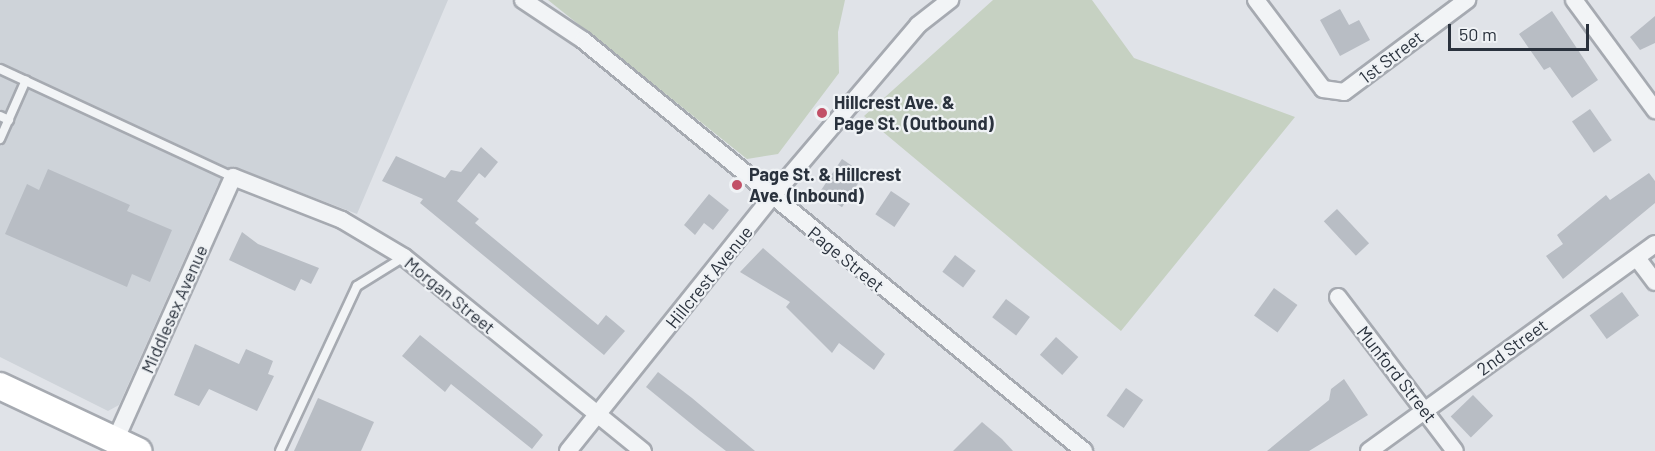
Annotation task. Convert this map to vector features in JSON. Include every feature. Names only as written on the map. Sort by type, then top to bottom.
[{"type":"main road","points":[[0,386],[127,446]]},
{"type":"street","name":"Page Street","points":[[523,0],[583,40],[771,198],[1084,451]]},
{"type":"street","name":"Hillcrest Avenue","points":[[568,451],[771,198],[918,25],[950,0]]},
{"type":"street","name":"1st Street","points":[[1256,0],[1323,89],[1344,92],[1467,0]]},
{"type":"street","points":[[1574,0],[1655,110]]},
{"type":"street","name":"Morgan Street","points":[[233,177],[342,220],[404,257],[643,451]]},
{"type":"street","name":"Middlesex Avenue","points":[[127,446],[233,177]]},
{"type":"street","name":"2nd Street","points":[[1369,451],[1655,244]]},
{"type":"street","points":[[1637,258],[1655,282]]},
{"type":"street","name":"Munford Street","points":[[1338,297],[1455,451]]},
{"type":"lane","points":[[0,69],[61,95],[68,103],[233,177]]},
{"type":"lane","points":[[0,138],[4,118],[26,80]]},
{"type":"lane","points":[[280,451],[357,286],[404,257]]},
{"type":"shaded area","points":[[0,0],[448,0],[357,214],[242,170],[218,184],[119,405],[108,411],[0,357]]},
{"type":"green space","points":[[548,0],[845,0],[838,32],[839,73],[778,154],[747,159]]},
{"type":"green space","points":[[993,0],[1092,0],[1134,58],[1295,117],[1121,331],[864,116]]},
{"type":"building","points":[[1340,9],[1349,25],[1359,20],[1370,40],[1340,56],[1320,20]]},
{"type":"building","points":[[1552,11],[1598,80],[1572,98],[1550,67],[1544,70],[1519,34]]},
{"type":"building","points":[[1655,16],[1655,43],[1640,50],[1630,37]]},
{"type":"building","points":[[1590,109],[1612,140],[1594,153],[1572,122]]},
{"type":"building","points":[[481,147],[498,162],[485,178],[479,173],[457,201],[479,219],[475,223],[598,325],[606,315],[625,331],[604,355],[420,203],[423,199],[382,181],[396,156],[445,178],[451,170],[461,172]]},
{"type":"building","points":[[842,159],[864,174],[842,207],[820,192]]},
{"type":"building","points":[[48,169],[130,205],[127,211],[172,230],[150,282],[132,274],[127,287],[5,234],[27,184],[39,190]]},
{"type":"building","points":[[1649,173],[1655,181],[1655,203],[1563,279],[1546,256],[1563,244],[1557,235],[1606,195],[1610,200]]},
{"type":"building","points":[[891,191],[910,204],[894,227],[875,214]]},
{"type":"building","points":[[709,194],[729,210],[713,230],[704,223],[695,235],[684,225]]},
{"type":"building","points":[[1337,209],[1369,243],[1356,256],[1324,221]]},
{"type":"building","points":[[242,232],[258,244],[319,268],[311,284],[301,279],[295,291],[229,260]]},
{"type":"building","points":[[763,248],[885,354],[874,370],[839,343],[832,353],[786,307],[790,302],[740,272]]},
{"type":"building","points":[[955,255],[976,271],[963,287],[942,272]]},
{"type":"building","points":[[1274,288],[1297,305],[1277,333],[1254,316]]},
{"type":"building","points":[[1622,292],[1639,315],[1607,339],[1590,316]]},
{"type":"building","points":[[1006,299],[1030,317],[1016,335],[992,317]]},
{"type":"building","points":[[420,335],[543,435],[532,449],[451,384],[445,392],[402,356]]},
{"type":"building","points":[[1056,337],[1078,357],[1062,375],[1040,355]]},
{"type":"building","points":[[195,344],[239,364],[246,349],[273,361],[268,374],[274,376],[257,411],[209,389],[199,406],[174,395]]},
{"type":"building","points":[[658,372],[755,451],[726,451],[700,431],[646,387]]},
{"type":"building","points":[[1344,379],[1368,415],[1309,451],[1267,451],[1329,400],[1331,389]]},
{"type":"building","points":[[1126,388],[1143,400],[1124,428],[1106,416]]},
{"type":"building","points":[[1473,395],[1493,416],[1471,437],[1451,417]]},
{"type":"building","points":[[318,398],[374,422],[361,451],[294,451]]},
{"type":"building","points":[[982,422],[1002,439],[1013,451],[953,451]]},
{"type":"place","name":"Hillcrest Ave. & Page St. (Outbound)","points":[[822,113]]},
{"type":"place","name":"Page St. & Hillcrest Ave. (Inbound)","points":[[737,185]]}]
